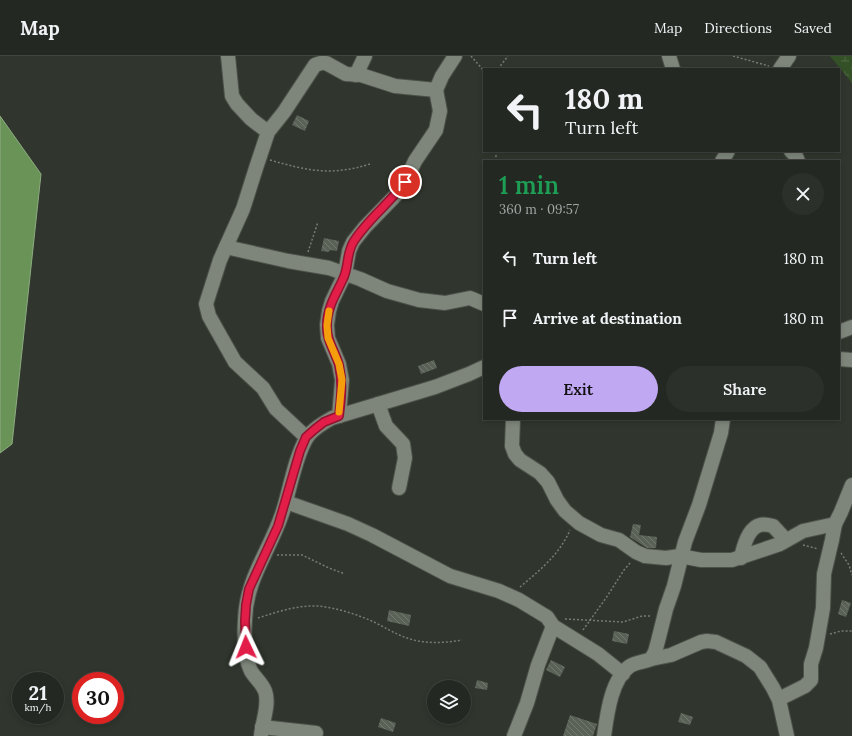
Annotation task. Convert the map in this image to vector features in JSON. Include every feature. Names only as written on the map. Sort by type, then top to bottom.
[{"type":"street","points":[[228,56],[232,96],[236,104],[251,119],[268,132]]},
{"type":"street","points":[[356,75],[365,56]]},
{"type":"street","points":[[339,416],[342,380],[339,364],[328,338],[327,325],[332,301],[346,274],[349,251],[353,242],[365,227],[396,195],[405,182],[415,161],[436,130],[440,111],[436,90],[442,76],[455,56]]},
{"type":"street","points":[[669,56],[673,68]]},
{"type":"street","points":[[776,68],[789,56]]},
{"type":"street","points":[[306,437],[276,409],[263,388],[235,362],[206,310],[208,297],[226,247],[244,209],[268,132],[284,112],[316,64],[326,63],[346,74],[356,75],[402,88],[436,90]]},
{"type":"street","points":[[226,247],[328,268],[383,289],[419,300],[445,303],[470,298],[483,304]]},
{"type":"street","points":[[840,332],[852,327]]},
{"type":"street","points":[[840,359],[852,360]]},
{"type":"street","points":[[316,733],[261,732],[267,698],[265,690],[249,666],[246,647],[245,621],[249,589],[278,526],[300,451],[306,437],[324,422],[339,416],[445,384],[483,367]]},
{"type":"street","points":[[378,404],[386,426],[403,444],[405,458],[399,488]]},
{"type":"street","points":[[513,420],[511,427],[512,446],[515,454],[520,460],[540,473],[548,482],[557,500],[573,519],[598,533],[619,540],[641,555],[666,558],[680,556],[701,560],[726,561],[740,558],[776,545],[803,531],[834,524]]},
{"type":"street","points":[[651,659],[655,652],[664,615],[674,586],[680,556],[722,433],[722,420]]},
{"type":"street","points":[[779,699],[805,686],[810,681],[812,674],[811,664],[816,648],[823,608],[824,574],[834,524],[841,512],[852,485]]},
{"type":"street","points":[[286,502],[348,524],[450,576],[510,596],[578,640],[606,660],[622,674]]},
{"type":"street","points":[[740,558],[751,531],[760,525],[773,526],[787,539]]},
{"type":"street","points":[[514,736],[525,710],[550,622]]},
{"type":"street","points":[[604,736],[614,689],[622,674],[630,666],[651,659],[672,655],[705,641],[716,642],[746,656],[760,667],[779,699],[787,736]]},
{"type":"path","points":[[471,56],[483,70]]},
{"type":"path","points":[[499,68],[508,56]]},
{"type":"path","points":[[733,56],[776,68]]},
{"type":"path","points":[[260,157],[310,171],[320,172],[355,168],[370,164]]},
{"type":"path","points":[[306,264],[318,222]]},
{"type":"path","points":[[510,596],[552,558],[564,542],[573,519]]},
{"type":"path","points":[[787,539],[796,543],[831,545],[849,565],[852,575]]},
{"type":"path","points":[[263,556],[302,555],[345,574]]},
{"type":"path","points":[[578,640],[624,570],[632,560],[641,555]]},
{"type":"path","points":[[245,621],[299,607],[317,606],[343,611],[372,621],[399,635],[411,639],[438,642],[462,640]]},
{"type":"path","points":[[550,622],[623,622],[644,616],[664,615]]},
{"type":"path","points":[[818,635],[827,635],[840,631],[852,631]]},
{"type":"green space","points":[[830,56],[852,56],[852,83],[840,68]]},
{"type":"shaded area","points":[[0,116],[41,174],[12,444],[0,453]]},
{"type":"building","points":[[297,115],[309,121],[305,131],[292,125]]},
{"type":"building","points":[[324,238],[339,241],[337,251],[321,251]]},
{"type":"building","points":[[434,360],[437,368],[421,374],[418,366]]},
{"type":"building","points":[[633,524],[641,525],[639,535],[657,537],[656,548],[647,548],[630,537]]},
{"type":"building","points":[[842,600],[851,603],[846,617],[838,614]]},
{"type":"building","points":[[389,610],[411,615],[409,626],[387,621]]},
{"type":"building","points":[[614,631],[629,634],[627,644],[612,641]]},
{"type":"building","points":[[551,660],[565,667],[560,677],[546,670]]},
{"type":"building","points":[[477,680],[488,683],[487,690],[475,688]]},
{"type":"building","points":[[681,713],[693,717],[690,725],[678,722]]},
{"type":"building","points":[[570,715],[597,724],[593,736],[563,736]]},
{"type":"building","points":[[381,718],[396,723],[393,732],[378,727]]},
{"type":"slow traffic","points":[[329,311],[327,325],[328,338],[339,364],[342,380],[339,412]]},
{"type":"route","points":[[246,647],[245,621],[249,589],[278,526],[300,451],[306,437],[324,422],[339,416],[342,380],[339,364],[328,338],[327,325],[332,301],[346,274],[349,251],[353,242],[365,227],[396,195],[405,182]]}]
